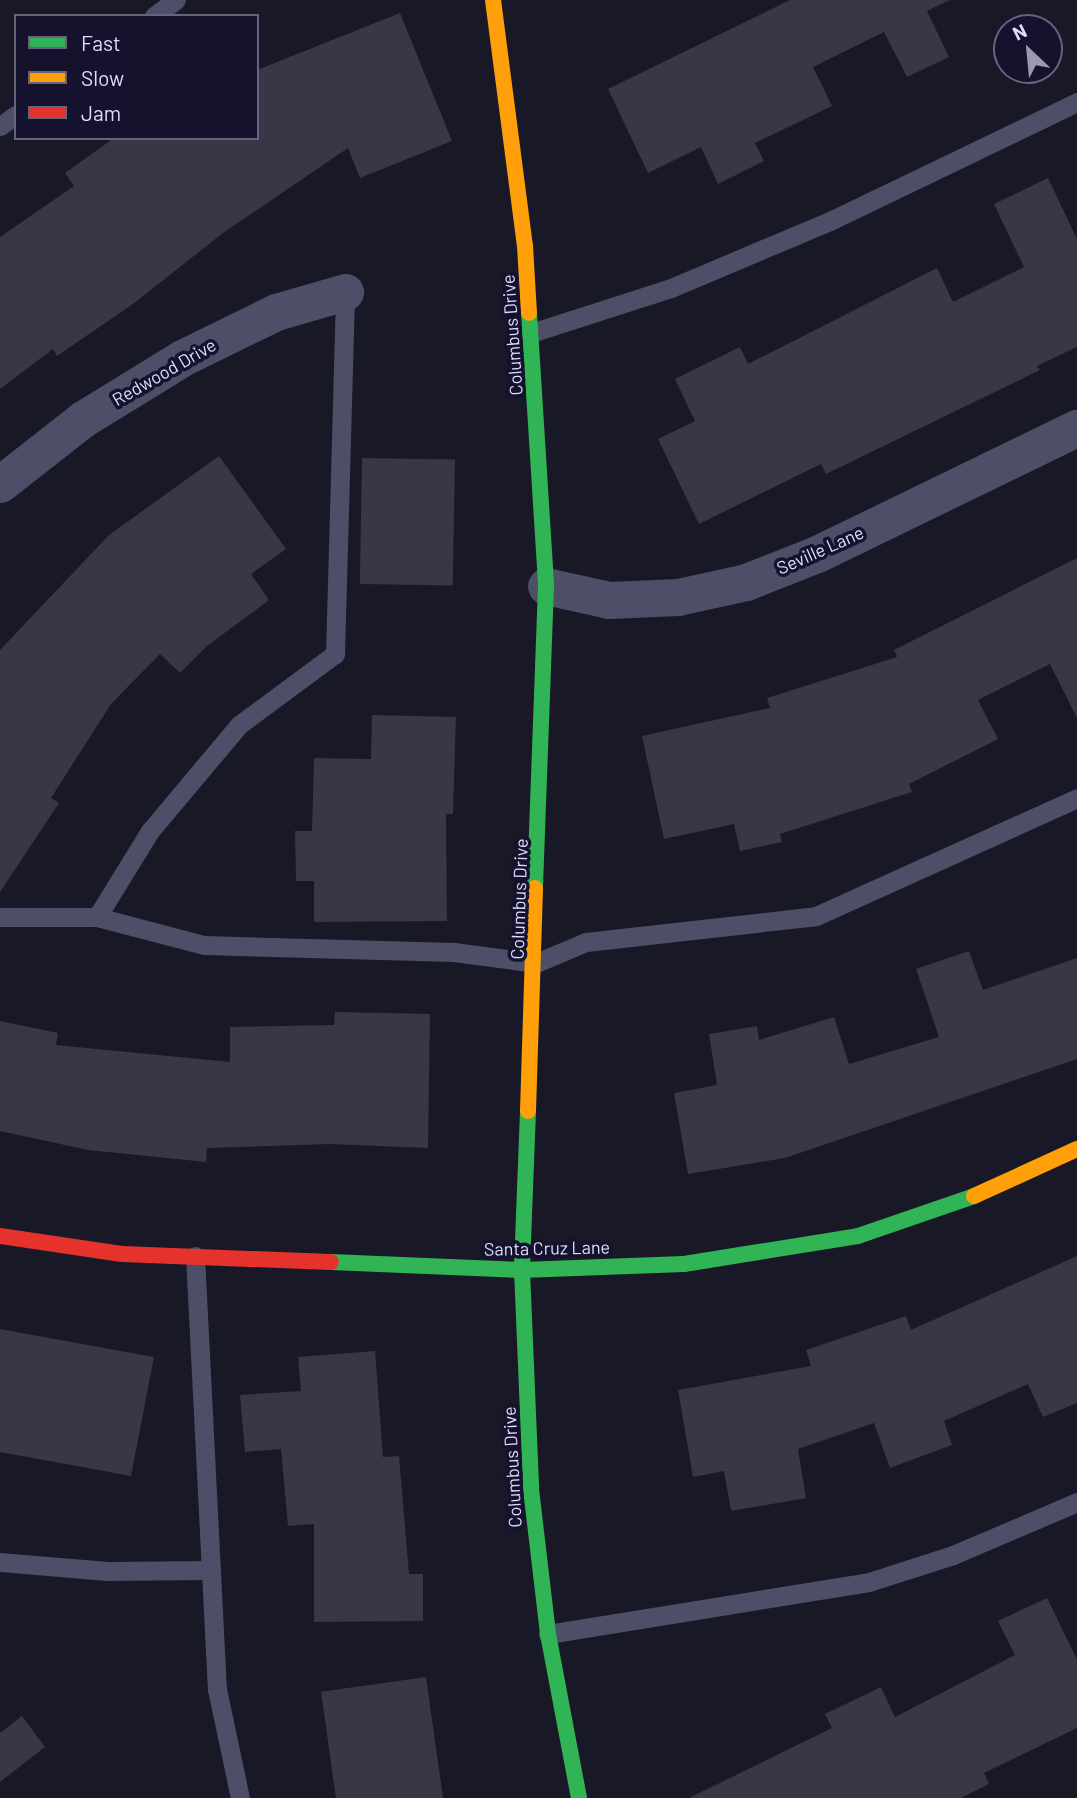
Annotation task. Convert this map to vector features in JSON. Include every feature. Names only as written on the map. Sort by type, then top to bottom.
[{"type":"street","name":"Columbus Drive","points":[[493,0],[507,89],[531,333],[546,586],[536,963],[522,1270],[531,1489],[548,1634],[579,1798]]},
{"type":"street","name":"Redwood Drive","points":[[0,484],[83,419],[182,358],[276,312],[345,292]]},
{"type":"street","name":"Seville Lane","points":[[546,586],[609,600],[678,597],[746,582],[817,554],[1077,428]]},
{"type":"street","name":"Santa Cruz Lane","points":[[0,1236],[122,1254],[522,1270],[684,1264],[808,1247],[918,1217],[1077,1149]]},
{"type":"lane","points":[[157,14],[176,0]]},
{"type":"lane","points":[[531,333],[671,288],[832,220],[1077,102]]},
{"type":"lane","points":[[97,917],[150,831],[239,725],[335,654],[345,292]]},
{"type":"lane","points":[[0,917],[97,917],[204,945],[454,952],[536,963],[586,942],[816,916],[1077,798]]},
{"type":"lane","points":[[195,1256],[217,1689],[240,1798]]},
{"type":"lane","points":[[548,1634],[869,1582],[953,1555],[1077,1502]]},
{"type":"lane","points":[[0,1562],[108,1571],[209,1570]]},
{"type":"building","points":[[790,0],[950,0],[927,11],[949,57],[907,77],[884,32],[813,67],[832,106],[755,143],[764,161],[718,184],[701,147],[648,173],[608,89]]},
{"type":"building","points":[[400,13],[452,141],[360,178],[348,148],[223,233],[133,304],[57,356],[53,349],[0,389],[0,237],[74,186],[65,173],[111,140],[259,140],[259,69]]},
{"type":"building","points":[[1048,178],[1077,239],[1077,347],[1037,366],[1040,370],[826,474],[821,464],[699,524],[658,439],[695,421],[675,379],[740,347],[748,364],[937,268],[953,302],[1024,267],[994,204]]},
{"type":"building","points":[[219,456],[286,549],[251,574],[269,600],[207,646],[180,673],[160,654],[111,704],[51,798],[59,803],[0,892],[0,650],[109,535]]},
{"type":"building","points":[[362,458],[455,460],[453,586],[360,584]]},
{"type":"building","points":[[1077,558],[1077,718],[1050,664],[978,700],[998,739],[909,784],[912,792],[780,834],[782,842],[740,851],[734,824],[664,839],[642,736],[770,708],[767,698],[897,657],[894,650]]},
{"type":"building","points":[[372,715],[456,717],[453,814],[446,814],[447,921],[314,922],[314,881],[296,881],[295,831],[312,831],[314,758],[371,759]]},
{"type":"building","points":[[969,951],[983,990],[1077,958],[1077,1059],[785,1158],[688,1174],[674,1093],[717,1085],[709,1034],[757,1026],[759,1040],[834,1017],[849,1064],[939,1037],[916,969]]},
{"type":"building","points":[[335,1012],[430,1014],[428,1148],[331,1144],[207,1148],[206,1162],[88,1150],[0,1131],[0,1021],[58,1033],[56,1045],[230,1062],[230,1027],[334,1025]]},
{"type":"building","points":[[1077,1256],[1077,1403],[1043,1417],[1028,1384],[944,1421],[952,1445],[890,1468],[874,1423],[798,1449],[806,1498],[731,1511],[724,1471],[693,1477],[678,1390],[811,1366],[806,1350],[906,1316],[911,1330]]},
{"type":"building","points":[[0,1329],[154,1357],[131,1476],[0,1452]]},
{"type":"building","points":[[375,1351],[383,1457],[399,1456],[409,1574],[423,1574],[423,1621],[314,1622],[314,1524],[288,1526],[281,1449],[245,1452],[240,1395],[301,1391],[298,1357]]},
{"type":"building","points":[[1047,1598],[1077,1659],[1077,1728],[984,1773],[989,1784],[961,1798],[689,1798],[832,1728],[825,1714],[881,1687],[895,1717],[1015,1655],[998,1621]]},
{"type":"building","points":[[426,1677],[443,1798],[336,1798],[321,1692]]},
{"type":"building","points":[[22,1716],[45,1747],[0,1782],[0,1733]]},
{"type":"traffic: fast","points":[[529,313],[546,586],[535,888]]},
{"type":"traffic: fast","points":[[528,1111],[522,1270],[531,1489],[548,1634],[579,1798]]},
{"type":"traffic: fast","points":[[331,1262],[522,1270],[684,1264],[858,1236],[974,1196]]},
{"type":"traffic: slow","points":[[493,0],[525,246],[529,313]]},
{"type":"traffic: slow","points":[[528,1111],[535,888]]},
{"type":"traffic: slow","points":[[974,1196],[1077,1149]]},
{"type":"traffic: jam","points":[[0,1236],[122,1254],[331,1262]]}]
